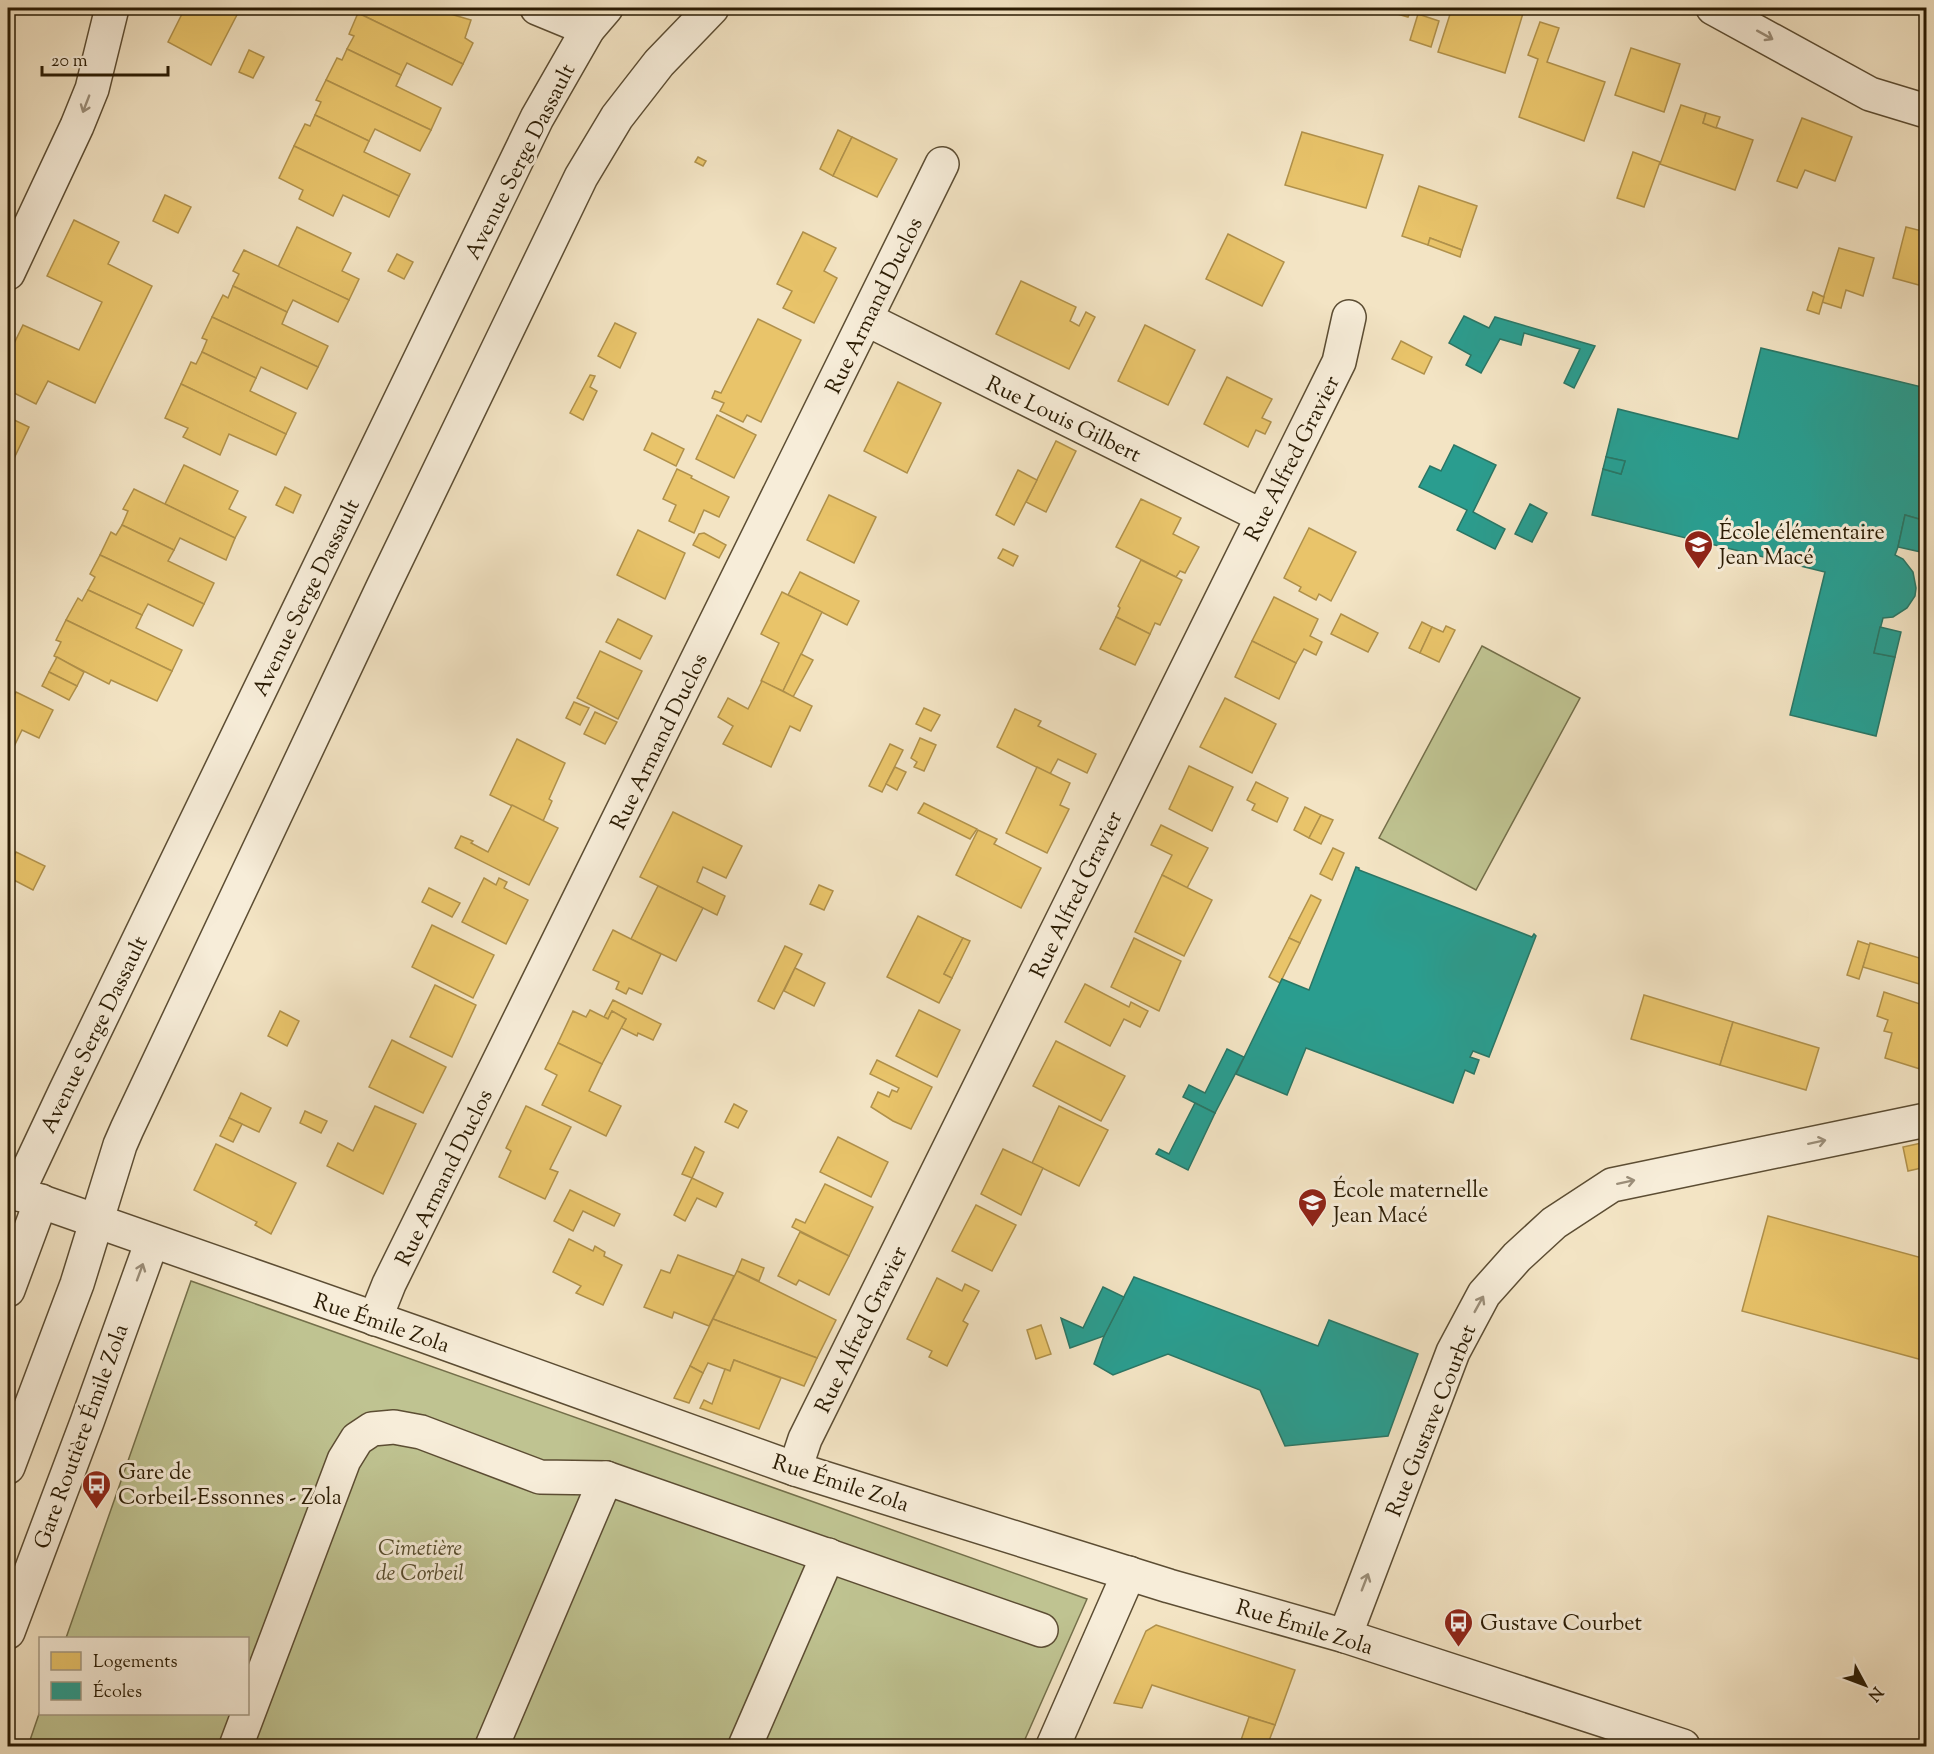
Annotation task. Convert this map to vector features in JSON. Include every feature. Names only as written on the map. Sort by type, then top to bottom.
[{"type":"street","points":[[8,273],[92,89],[112,8]]},
{"type":"street","points":[[537,8],[597,18]]},
{"type":"street","points":[[8,1467],[77,1284],[120,1145],[388,576],[581,177],[617,117],[659,63],[712,8]]},
{"type":"street","points":[[1713,8],[1870,94],[1926,111]]},
{"type":"street","name":"Avenue Serge Dassault","points":[[22,1195],[70,1081],[537,118],[597,18]]},
{"type":"street","name":"Rue Armand Duclos","points":[[375,1319],[389,1284],[942,164]]},
{"type":"street","name":"Rue Alfred Gravier","points":[[795,1469],[805,1439],[1339,362],[1349,316]]},
{"type":"street","name":"Rue Louis Gilbert","points":[[866,319],[1262,516]]},
{"type":"street","name":"Rue Gustave Courbet","points":[[1345,1636],[1453,1352],[1484,1294],[1517,1257],[1554,1223],[1612,1185],[1926,1120]]},
{"type":"street","points":[[8,1290],[22,1195]]},
{"type":"street","name":"Rue Émile Zola","points":[[22,1195],[98,1220],[795,1469],[1129,1573],[1345,1636],[1683,1746]]},
{"type":"street","name":"Gare Routière Émile Zola","points":[[8,1632],[152,1241]]},
{"type":"street","points":[[249,1712],[344,1460],[357,1439],[372,1429],[394,1427],[421,1432],[540,1477],[606,1478],[1041,1630]]},
{"type":"street","points":[[492,1746],[606,1478]]},
{"type":"street","points":[[745,1746],[828,1556]]},
{"type":"street","points":[[1053,1746],[1129,1573]]},
{"type":"street","points":[[236,1746],[248,1715]]},
{"type":"green space","points":[[1482,646],[1580,698],[1476,890],[1379,838]]},
{"type":"green space","name":"Cimetière de Corbeil","points":[[191,1281],[1087,1599],[1022,1746],[28,1746],[39,1714],[249,1715],[249,1637],[66,1637]]},
{"type":"building: Logements","points":[[185,8],[240,9],[211,65],[168,42]]},
{"type":"building: Logements","points":[[361,8],[429,8],[439,13],[440,11],[471,20],[465,38],[473,43],[463,64],[358,13]]},
{"type":"building: Logements","points":[[1376,8],[1412,8],[1408,17]]},
{"type":"building: Logements","points":[[1452,8],[1518,8],[1524,10],[1505,73],[1438,52]]},
{"type":"building: Logements","points":[[358,13],[463,64],[452,85],[407,63],[401,75],[347,49],[354,36],[349,34]]},
{"type":"building: Logements","points":[[1418,14],[1439,21],[1431,47],[1410,40]]},
{"type":"building: Logements","points":[[1540,22],[1559,28],[1547,62],[1605,82],[1584,141],[1519,117],[1538,59],[1528,55]]},
{"type":"building: Logements","points":[[1631,48],[1680,64],[1664,112],[1615,95]]},
{"type":"building: Logements","points":[[347,49],[401,75],[396,86],[441,108],[431,130],[326,80],[337,58],[342,60]]},
{"type":"building: Logements","points":[[249,50],[264,57],[253,78],[239,72]]},
{"type":"building: Logements","points":[[326,80],[431,130],[420,151],[375,129],[369,141],[315,115],[321,102],[316,100]]},
{"type":"building: Logements","points":[[1681,105],[1706,113],[1703,123],[1753,140],[1735,190],[1660,164]]},
{"type":"building: Logements","points":[[1706,113],[1720,117],[1716,128],[1703,123]]},
{"type":"building: Logements","points":[[315,115],[369,141],[364,152],[410,174],[399,196],[294,146],[305,124],[310,126]]},
{"type":"building: Logements","points":[[1802,118],[1852,137],[1835,181],[1805,170],[1797,188],[1777,181]]},
{"type":"building: Logements","points":[[838,130],[852,137],[833,176],[820,169]]},
{"type":"building: Logements","points":[[1302,132],[1383,155],[1366,208],[1285,185]]},
{"type":"building: Logements","points":[[852,137],[897,159],[877,197],[833,176]]},
{"type":"building: Logements","points":[[294,146],[399,196],[389,217],[343,195],[333,216],[299,199],[303,190],[279,178]]},
{"type":"building: Logements","points":[[1633,152],[1660,162],[1644,207],[1617,198]]},
{"type":"building: Logements","points":[[698,157],[706,161],[703,166],[695,162]]},
{"type":"building: Logements","points":[[1419,186],[1477,206],[1462,250],[1430,238],[1428,245],[1402,236]]},
{"type":"building: Logements","points":[[165,195],[191,207],[178,233],[153,221]]},
{"type":"building: Logements","points":[[74,220],[119,242],[108,264],[152,286],[95,403],[48,381],[36,404],[8,390],[8,356],[23,325],[79,350],[102,302],[47,276]]},
{"type":"building: Logements","points":[[297,227],[351,253],[342,271],[359,279],[349,300],[278,267]]},
{"type":"building: Logements","points":[[1906,227],[1926,232],[1926,287],[1893,278]]},
{"type":"building: Logements","points":[[803,232],[836,248],[824,271],[837,278],[814,323],[783,308],[792,291],[777,284]]},
{"type":"building: Logements","points":[[1228,234],[1284,262],[1262,306],[1206,279]]},
{"type":"building: Logements","points":[[1430,238],[1462,250],[1460,257],[1428,245]]},
{"type":"building: Logements","points":[[1839,248],[1874,258],[1863,296],[1846,290],[1841,308],[1822,302]]},
{"type":"building: Logements","points":[[244,250],[349,300],[338,322],[293,300],[287,312],[233,286],[239,274],[233,271]]},
{"type":"building: Logements","points":[[397,254],[413,262],[404,279],[388,271]]},
{"type":"building: Logements","points":[[1021,281],[1076,307],[1070,321],[1079,326],[1086,312],[1095,317],[1069,369],[996,334]]},
{"type":"building: Logements","points":[[233,286],[287,312],[282,324],[328,346],[318,367],[212,317],[223,295],[228,298]]},
{"type":"building: Logements","points":[[1813,292],[1824,297],[1819,314],[1807,310]]},
{"type":"building: Logements","points":[[212,317],[318,367],[307,389],[261,367],[256,378],[202,352],[207,340],[202,338]]},
{"type":"building: Logements","points":[[758,319],[801,340],[761,422],[747,415],[743,422],[720,411],[724,403],[712,398],[715,391],[721,393]]},
{"type":"building: Logements","points":[[615,323],[636,333],[620,368],[598,356]]},
{"type":"building: Logements","points":[[1145,325],[1195,350],[1168,405],[1118,381]]},
{"type":"building: Logements","points":[[1401,341],[1432,357],[1424,374],[1392,359]]},
{"type":"building: Logements","points":[[202,352],[256,378],[250,391],[296,413],[286,434],[181,384],[191,362],[196,364]]},
{"type":"building: Logements","points":[[590,375],[595,376],[590,387],[597,391],[583,420],[570,413]]},
{"type":"building: Logements","points":[[1227,377],[1272,399],[1262,418],[1271,422],[1265,434],[1256,430],[1248,447],[1204,424]]},
{"type":"building: Logements","points":[[898,382],[941,403],[907,473],[864,451]]},
{"type":"building: Logements","points":[[181,384],[286,434],[276,455],[229,434],[220,455],[183,437],[188,428],[165,418]]},
{"type":"building: Logements","points":[[717,415],[756,435],[734,478],[696,459]]},
{"type":"building: Logements","points":[[8,417],[29,427],[8,471]]},
{"type":"building: Logements","points":[[652,433],[684,449],[676,466],[644,450]]},
{"type":"building: Logements","points":[[1056,441],[1076,451],[1046,512],[1026,502]]},
{"type":"building: Logements","points":[[184,465],[238,491],[229,509],[246,517],[235,538],[165,504]]},
{"type":"building: Logements","points":[[677,469],[729,497],[719,517],[704,510],[694,533],[669,521],[676,505],[663,499]]},
{"type":"building: Logements","points":[[1018,470],[1037,480],[1014,525],[996,515]]},
{"type":"building: Logements","points":[[285,487],[301,495],[293,513],[276,505]]},
{"type":"building: Logements","points":[[134,489],[235,538],[226,560],[180,538],[174,550],[122,525],[128,511],[123,509]]},
{"type":"building: Logements","points":[[829,495],[876,517],[854,563],[807,540]]},
{"type":"building: Logements","points":[[1141,499],[1181,518],[1173,534],[1199,547],[1185,573],[1180,571],[1176,577],[1116,547]]},
{"type":"building: Logements","points":[[122,525],[174,550],[168,561],[214,583],[204,604],[100,555],[111,532],[116,535]]},
{"type":"building: Logements","points":[[1309,528],[1356,552],[1331,601],[1319,594],[1316,600],[1299,591],[1301,587],[1284,578]]},
{"type":"building: Logements","points":[[638,530],[685,553],[665,599],[617,575]]},
{"type":"building: Logements","points":[[704,533],[726,545],[719,558],[693,545],[699,534]]},
{"type":"building: Logements","points":[[1003,549],[1018,556],[1013,566],[998,558]]},
{"type":"building: Logements","points":[[100,555],[204,604],[193,626],[148,604],[142,615],[88,590],[95,577],[90,574]]},
{"type":"building: Logements","points":[[1141,560],[1182,580],[1160,625],[1155,623],[1150,634],[1116,617],[1120,608],[1118,606]]},
{"type":"building: Logements","points":[[800,572],[859,601],[847,625],[788,595]]},
{"type":"building: Logements","points":[[88,590],[142,615],[136,628],[182,650],[172,671],[66,620],[78,598],[82,601]]},
{"type":"building: Logements","points":[[782,592],[822,612],[783,691],[761,681],[779,643],[761,634]]},
{"type":"building: Logements","points":[[1274,597],[1318,619],[1310,636],[1322,642],[1316,655],[1304,649],[1296,663],[1252,641]]},
{"type":"building: Logements","points":[[1341,614],[1378,633],[1368,652],[1331,634]]},
{"type":"building: Logements","points":[[1116,617],[1150,634],[1135,665],[1100,649]]},
{"type":"building: Logements","points":[[618,619],[652,636],[640,659],[606,642]]},
{"type":"building: Logements","points":[[66,620],[172,671],[157,701],[111,680],[109,684],[54,656],[61,642],[56,640]]},
{"type":"building: Logements","points":[[1422,622],[1432,627],[1420,653],[1409,648]]},
{"type":"building: Logements","points":[[1446,626],[1455,630],[1439,662],[1420,653],[1432,627],[1443,632]]},
{"type":"building: Logements","points":[[1252,641],[1296,663],[1279,699],[1235,677]]},
{"type":"building: Logements","points":[[600,651],[642,671],[618,719],[577,698]]},
{"type":"building: Logements","points":[[801,654],[813,660],[793,697],[783,691]]},
{"type":"building: Logements","points":[[57,657],[84,672],[77,686],[49,672]]},
{"type":"building: Logements","points":[[49,672],[77,686],[69,700],[42,686]]},
{"type":"building: Logements","points":[[762,681],[812,706],[800,731],[790,726],[771,767],[723,744],[733,726],[718,717],[728,698],[748,709]]},
{"type":"building: Logements","points":[[16,692],[53,710],[39,738],[22,730],[8,759],[8,708]]},
{"type":"building: Logements","points":[[1225,698],[1276,724],[1252,773],[1200,747]]},
{"type":"building: Logements","points":[[574,702],[589,708],[580,725],[566,718]]},
{"type":"building: Logements","points":[[924,708],[940,715],[931,731],[916,724]]},
{"type":"building: Logements","points":[[1015,709],[1041,721],[1038,726],[1096,754],[1087,773],[1058,759],[1050,774],[997,747]]},
{"type":"building: Logements","points":[[595,712],[617,722],[605,744],[584,734]]},
{"type":"building: Logements","points":[[920,738],[936,745],[924,771],[914,767],[917,762],[911,758]]},
{"type":"building: Logements","points":[[517,739],[565,763],[549,799],[552,801],[543,821],[490,795]]},
{"type":"building: Logements","points":[[890,744],[903,750],[882,792],[869,786]]},
{"type":"building: Logements","points":[[1189,766],[1233,787],[1212,831],[1169,809]]},
{"type":"building: Logements","points":[[895,767],[906,772],[897,790],[886,784]]},
{"type":"building: Logements","points":[[1037,767],[1070,783],[1060,805],[1069,809],[1047,853],[1006,833]]},
{"type":"building: Logements","points":[[1256,782],[1288,798],[1277,822],[1252,810],[1255,804],[1247,800]]},
{"type":"building: Logements","points":[[924,803],[977,829],[970,839],[918,813]]},
{"type":"building: Logements","points":[[512,805],[558,828],[529,885],[455,848],[461,836],[473,841],[471,843],[488,852]]},
{"type":"building: Logements","points":[[1305,807],[1321,815],[1309,838],[1294,830]]},
{"type":"building: Logements","points":[[673,812],[742,846],[726,878],[703,867],[697,882],[725,896],[717,915],[640,877]]},
{"type":"building: Logements","points":[[1321,815],[1333,820],[1321,844],[1309,838]]},
{"type":"building: Logements","points":[[1161,825],[1208,848],[1187,888],[1162,875],[1172,855],[1151,845]]},
{"type":"building: Logements","points":[[978,830],[997,839],[994,844],[1041,868],[1021,908],[956,875]]},
{"type":"building: Logements","points":[[1333,848],[1344,853],[1332,880],[1320,874]]},
{"type":"building: Logements","points":[[16,852],[45,866],[33,890],[8,877],[8,870]]},
{"type":"building: Logements","points":[[1162,875],[1212,900],[1184,956],[1135,932]]},
{"type":"building: Logements","points":[[8,877],[15,881],[8,895]]},
{"type":"building: Logements","points":[[484,878],[496,885],[499,878],[507,882],[504,888],[528,900],[506,944],[462,922]]},
{"type":"building: Logements","points":[[819,885],[833,891],[824,910],[810,904]]},
{"type":"building: Logements","points":[[658,886],[703,908],[676,961],[631,939]]},
{"type":"building: Logements","points":[[429,888],[460,903],[452,917],[422,902]]},
{"type":"building: Logements","points":[[1311,895],[1321,900],[1300,943],[1289,938]]},
{"type":"building: Logements","points":[[918,916],[963,938],[944,974],[952,978],[939,1003],[887,977]]},
{"type":"building: Logements","points":[[432,925],[494,955],[473,998],[412,967]]},
{"type":"building: Logements","points":[[613,930],[661,954],[642,994],[629,988],[626,994],[616,989],[619,982],[593,970]]},
{"type":"building: Logements","points":[[963,938],[970,941],[952,978],[944,974]]},
{"type":"building: Logements","points":[[1134,938],[1181,961],[1159,1011],[1111,987]]},
{"type":"building: Logements","points":[[1289,938],[1300,943],[1280,983],[1269,977]]},
{"type":"building: Logements","points":[[1858,941],[1870,945],[1859,979],[1847,975]]},
{"type":"building: Logements","points":[[1870,943],[1926,960],[1926,986],[1863,967]]},
{"type":"building: Logements","points":[[785,946],[802,954],[774,1009],[758,1001]]},
{"type":"building: Logements","points":[[795,968],[825,983],[814,1006],[784,991]]},
{"type":"building: Logements","points":[[1085,984],[1129,1007],[1131,1002],[1148,1011],[1140,1027],[1124,1019],[1110,1046],[1065,1022]]},
{"type":"building: Logements","points":[[435,985],[476,1005],[452,1057],[410,1037]]},
{"type":"building: Logements","points":[[1884,992],[1926,1006],[1926,1047],[1920,1069],[1885,1058],[1892,1033],[1884,1031],[1888,1020],[1877,1016]]},
{"type":"building: Logements","points":[[1644,995],[1733,1022],[1720,1065],[1631,1039]]},
{"type":"building: Logements","points":[[613,1000],[661,1024],[653,1040],[638,1033],[637,1036],[621,1028],[626,1019],[612,1011],[608,1019],[604,1017]]},
{"type":"building: Logements","points":[[590,1010],[608,1019],[612,1011],[626,1019],[602,1064],[558,1043],[573,1011],[586,1017]]},
{"type":"building: Logements","points":[[919,1010],[960,1030],[937,1077],[896,1056]]},
{"type":"building: Logements","points":[[280,1011],[299,1021],[287,1046],[268,1036]]},
{"type":"building: Logements","points":[[1733,1022],[1819,1048],[1806,1090],[1720,1065]]},
{"type":"building: Logements","points":[[392,1040],[446,1067],[423,1113],[369,1087]]},
{"type":"building: Logements","points":[[1056,1041],[1125,1076],[1101,1121],[1033,1086]]},
{"type":"building: Logements","points":[[558,1043],[602,1064],[589,1091],[621,1106],[606,1136],[542,1105],[557,1075],[545,1069]]},
{"type":"building: Logements","points":[[877,1060],[932,1087],[911,1129],[871,1107],[878,1092],[889,1097],[892,1090],[897,1092],[899,1088],[870,1074]]},
{"type":"building: Logements","points":[[241,1093],[271,1108],[259,1132],[229,1118]]},
{"type":"building: Logements","points":[[734,1104],[747,1111],[738,1128],[725,1122]]},
{"type":"building: Logements","points":[[375,1106],[416,1124],[383,1194],[327,1166],[338,1143],[353,1151]]},
{"type":"building: Logements","points":[[526,1106],[571,1127],[550,1169],[558,1172],[545,1199],[499,1177],[511,1151],[506,1148]]},
{"type":"building: Logements","points":[[1059,1106],[1108,1130],[1079,1186],[1032,1163]]},
{"type":"building: Logements","points":[[305,1111],[327,1121],[321,1133],[300,1123]]},
{"type":"building: Logements","points":[[229,1118],[242,1124],[233,1142],[220,1136]]},
{"type":"building: Logements","points":[[838,1137],[888,1162],[871,1197],[820,1172]]},
{"type":"building: Logements","points":[[1926,1142],[1926,1167],[1908,1171],[1903,1147]]},
{"type":"building: Logements","points":[[216,1144],[296,1183],[271,1234],[255,1225],[257,1222],[194,1190]]},
{"type":"building: Logements","points":[[695,1147],[704,1152],[692,1178],[682,1174]]},
{"type":"building: Logements","points":[[1003,1149],[1043,1168],[1021,1215],[981,1194]]},
{"type":"building: Logements","points":[[692,1178],[723,1193],[716,1207],[697,1198],[685,1221],[674,1215]]},
{"type":"building: Logements","points":[[825,1184],[873,1207],[849,1256],[792,1227],[796,1219],[805,1223]]},
{"type":"building: Logements","points":[[570,1190],[620,1214],[614,1226],[583,1211],[573,1231],[554,1221]]},
{"type":"building: Logements","points":[[976,1205],[1016,1225],[992,1271],[952,1251]]},
{"type":"building: Logements","points":[[1768,1216],[1926,1259],[1926,1361],[1742,1311]]},
{"type":"building: Logements","points":[[800,1232],[849,1256],[829,1295],[799,1280],[796,1285],[778,1276]]},
{"type":"building: Logements","points":[[569,1239],[593,1251],[595,1246],[605,1252],[604,1256],[622,1265],[603,1305],[576,1293],[581,1286],[553,1272]]},
{"type":"building: Logements","points":[[678,1255],[734,1276],[709,1326],[674,1312],[672,1318],[644,1307],[661,1270],[670,1273]]},
{"type":"building: Logements","points":[[742,1259],[764,1268],[759,1281],[737,1271]]},
{"type":"building: Logements","points":[[737,1271],[836,1320],[817,1358],[713,1319]]},
{"type":"building: Logements","points":[[937,1278],[962,1291],[965,1284],[979,1291],[963,1321],[968,1324],[947,1366],[929,1357],[932,1351],[907,1339]]},
{"type":"building: Logements","points":[[713,1319],[817,1358],[804,1386],[734,1360],[730,1371],[708,1363],[703,1373],[690,1366]]},
{"type":"building: Logements","points":[[1041,1325],[1051,1354],[1036,1359],[1027,1330]]},
{"type":"building: Logements","points":[[734,1360],[781,1378],[759,1429],[700,1408],[704,1400],[712,1404],[725,1369],[730,1371]]},
{"type":"building: Logements","points":[[690,1366],[703,1373],[689,1403],[674,1398]]},
{"type":"building: Logements","points":[[1156,1625],[1295,1670],[1275,1725],[1152,1685],[1142,1708],[1114,1703],[1146,1631]]},
{"type":"building: Logements","points":[[1249,1717],[1275,1725],[1267,1746],[1239,1746]]},
{"type":"building: Écoles","points":[[1464,316],[1489,328],[1495,317],[1595,346],[1574,388],[1564,383],[1580,349],[1524,333],[1521,345],[1500,339],[1481,373],[1466,365],[1471,355],[1449,343]]},
{"type":"building: Écoles","points":[[1761,348],[1926,388],[1926,521],[1905,515],[1895,555],[1903,559],[1913,572],[1916,588],[1915,596],[1907,608],[1893,617],[1883,618],[1874,653],[1895,657],[1876,736],[1790,715],[1825,572],[1592,515],[1603,469],[1621,474],[1625,461],[1606,457],[1618,409],[1738,439]]},
{"type":"building: Écoles","points":[[1454,445],[1496,465],[1473,512],[1505,529],[1495,549],[1457,530],[1467,510],[1419,487],[1430,466],[1441,471]]},
{"type":"building: Écoles","points":[[1606,457],[1625,461],[1621,474],[1603,469]]},
{"type":"building: Écoles","points":[[1530,504],[1547,513],[1532,542],[1515,534]]},
{"type":"building: Écoles","points":[[1905,515],[1926,521],[1921,552],[1898,547]]},
{"type":"building: Écoles","points":[[1880,627],[1901,632],[1895,657],[1874,653]]},
{"type":"building: Écoles","points":[[1356,867],[1532,937],[1534,934],[1536,936],[1489,1057],[1473,1051],[1470,1057],[1479,1060],[1474,1074],[1465,1070],[1453,1103],[1306,1048],[1287,1095],[1236,1074],[1282,979],[1309,990]]},
{"type":"building: Écoles","points":[[1227,1049],[1244,1057],[1215,1113],[1183,1097],[1189,1085],[1205,1093]]},
{"type":"building: Écoles","points":[[1195,1103],[1215,1113],[1188,1170],[1156,1154],[1159,1149],[1169,1154]]},
{"type":"building: Écoles","points":[[1134,1277],[1318,1346],[1329,1320],[1418,1354],[1388,1436],[1285,1446],[1260,1390],[1168,1354],[1113,1375],[1094,1364],[1104,1336]]},
{"type":"building: Écoles","points":[[1103,1287],[1124,1297],[1104,1336],[1070,1348],[1061,1318],[1083,1328]]},
{"type":"place","name":"École élémentaire Jean Macé","points":[[1698,570]]},
{"type":"place","name":"École maternelle Jean Macé","points":[[1312,1228]]},
{"type":"place","name":"Gare de Corbeil-Essonnes - Zola","points":[[97,1510]]},
{"type":"place","name":"Gustave Courbet","points":[[1459,1648]]}]
